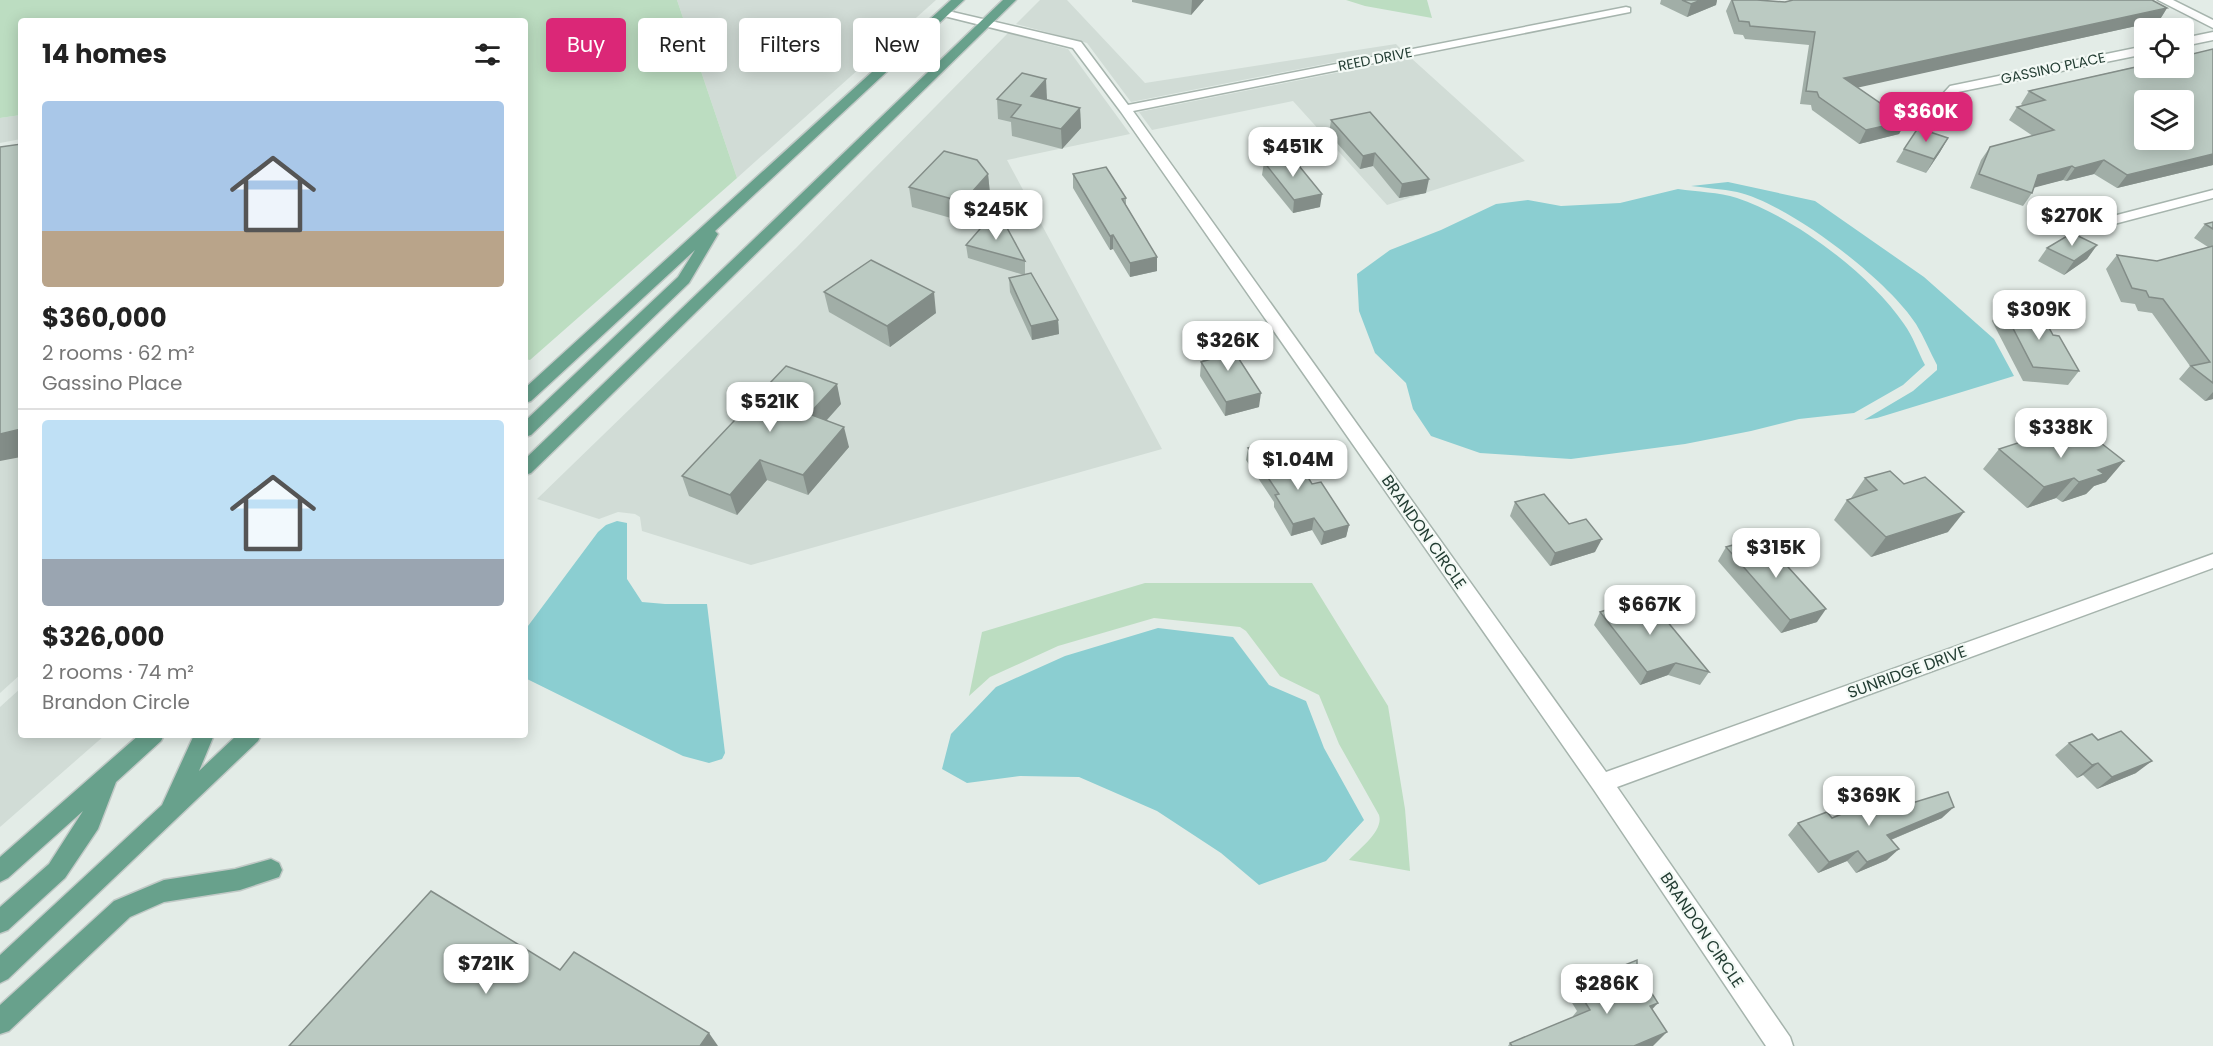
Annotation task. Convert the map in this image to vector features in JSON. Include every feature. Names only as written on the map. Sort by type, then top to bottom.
[{"type":"main road","points":[[528,395],[958,0]]},
{"type":"main road","points":[[528,465],[1010,0]]},
{"type":"main road","points":[[528,428],[684,280],[721,217]]},
{"type":"main road","points":[[0,871],[151,738]]},
{"type":"main road","points":[[168,815],[203,738]]},
{"type":"main road","points":[[0,971],[248,738]]},
{"type":"main road","points":[[0,922],[57,871],[90,822],[106,778]]},
{"type":"main road","points":[[0,1022],[122,909],[144,896],[175,886],[237,879],[272,870]]},
{"type":"street","points":[[2164,0],[2213,26]]},
{"type":"street","name":"REED DRIVE","points":[[1125,109],[1626,10]]},
{"type":"street","name":"BRANDON CIRCLE","points":[[944,13],[1077,45],[1125,109],[1602,783],[1781,1046]]},
{"type":"street","points":[[2194,40],[2213,36]]},
{"type":"street","name":"GASSINO PLACE","points":[[1935,109],[1954,89],[2134,52]]},
{"type":"street","points":[[2099,224],[2213,194]]},
{"type":"street","name":"SUNRIDGE DRIVE","points":[[1602,783],[2213,561]]},
{"type":"shaded area","points":[[677,0],[936,0],[916,18],[853,18],[853,72],[856,72],[737,178],[701,72],[727,72],[727,18],[683,18]]},
{"type":"shaded area","points":[[1040,0],[1067,0],[1145,83],[1396,44],[1401,49],[1131,102],[1087,43],[1016,24]]},
{"type":"shaded area","points":[[1008,33],[1068,49],[1130,134],[1007,160],[1162,449],[751,565],[642,531],[640,517],[635,514],[618,512],[599,519],[537,499],[796,248]]},
{"type":"shaded area","points":[[1411,58],[1525,161],[1387,205],[1293,101],[1152,130],[1139,112]]},
{"type":"shaded area","points":[[18,115],[18,140],[0,143],[0,118]]},
{"type":"shaded area","points":[[18,144],[18,677],[0,693],[0,147]]},
{"type":"shaded area","points":[[18,691],[18,738],[102,738],[0,827],[0,707]]},
{"type":"green space","points":[[0,0],[677,0],[683,18],[638,18],[638,72],[701,72],[737,178],[530,360],[528,360],[528,18],[18,18],[18,115],[0,118]]},
{"type":"green space","points":[[1346,0],[1427,0],[1432,18],[1365,6]]},
{"type":"green space","points":[[1145,583],[1312,583],[1388,706],[1405,809],[1410,871],[1349,860],[1378,827],[1379,815],[1339,744],[1319,695],[1280,676],[1246,631],[1240,627],[1154,618],[1058,646],[990,677],[969,696],[982,632]]},
{"type":"water","points":[[1728,182],[1815,201],[1924,277],[1994,339],[2014,376],[1864,420],[1913,391],[1937,370],[1937,365],[1919,329],[1883,286],[1809,227],[1758,199],[1737,192],[1691,186]]},
{"type":"water","points":[[1678,189],[1737,198],[1782,219],[1829,249],[1872,286],[1889,305],[1913,339],[1925,365],[1903,385],[1854,413],[1799,419],[1685,444],[1571,459],[1480,453],[1431,436],[1413,409],[1406,383],[1375,353],[1359,311],[1357,274],[1390,250],[1441,230],[1496,204],[1528,200],[1561,206],[1620,203]]},
{"type":"water","points":[[617,521],[627,523],[627,579],[642,602],[707,604],[725,753],[722,759],[709,763],[683,756],[528,679],[528,626],[598,532],[606,525]]},
{"type":"water","points":[[1158,628],[1233,637],[1269,685],[1306,701],[1324,748],[1364,820],[1326,861],[1259,885],[1221,853],[1157,811],[1079,777],[1020,776],[967,783],[942,769],[951,734],[996,687],[1065,656]]},
{"type":"building","points":[[1682,0],[1701,0],[1691,4]]},
{"type":"building","points":[[1732,0],[1785,2],[1793,0],[2152,0],[2167,8],[1844,78],[1906,121],[1866,130],[1819,97],[1817,92],[1806,91],[1815,32],[1750,26],[1749,22],[1739,21]]},
{"type":"building","points":[[2213,49],[2213,154],[2127,175],[2104,160],[2075,168],[2072,166],[2038,175],[2032,193],[1979,174],[1990,147],[2054,130],[2017,107],[2045,100],[2029,91],[2134,67],[2134,78],[2194,78],[2194,54]]},
{"type":"building","points":[[1022,73],[1046,79],[1031,96],[1080,108],[1061,129],[1011,117],[1021,105],[997,99]]},
{"type":"building","points":[[1370,112],[1429,179],[1402,184],[1375,153],[1363,156],[1331,120]]},
{"type":"building","points":[[1918,128],[1948,138],[1934,159],[1904,149]]},
{"type":"building","points":[[18,144],[18,430],[0,434],[0,147]]},
{"type":"building","points":[[944,151],[977,160],[988,174],[963,202],[909,187]]},
{"type":"building","points":[[1291,156],[1322,194],[1294,200],[1264,162]]},
{"type":"building","points":[[1106,167],[1126,198],[1122,199],[1157,257],[1130,263],[1113,235],[1110,236],[1073,174]]},
{"type":"building","points":[[986,222],[1007,228],[1025,261],[966,245]]},
{"type":"building","points":[[2213,222],[2213,229],[2205,224]]},
{"type":"building","points":[[2072,233],[2097,245],[2074,261],[2047,248]]},
{"type":"building","points":[[2213,246],[2213,383],[2191,366],[2210,362],[2163,299],[2149,297],[2146,291],[2132,288],[2117,255],[2157,261]]},
{"type":"building","points":[[871,260],[934,292],[887,326],[824,292]]},
{"type":"building","points":[[1031,273],[1058,320],[1031,326],[1009,278]]},
{"type":"building","points":[[2002,307],[2031,309],[2040,325],[2048,326],[2053,335],[2059,336],[2079,371],[2033,367]]},
{"type":"building","points":[[1226,339],[1261,393],[1226,402],[1201,362],[1211,359],[1202,345]]},
{"type":"building","points":[[786,366],[837,384],[809,414],[844,427],[803,475],[760,460],[730,495],[682,476]]},
{"type":"building","points":[[2053,435],[2065,445],[2092,436],[2124,461],[2098,470],[2104,474],[2079,482],[2074,478],[2044,487],[1999,449],[2030,439],[2033,441]]},
{"type":"building","points":[[1272,441],[1296,477],[1306,474],[1312,484],[1321,482],[1349,525],[1324,532],[1314,518],[1293,524],[1275,495],[1279,494],[1248,448]]},
{"type":"building","points":[[1890,471],[1904,484],[1925,477],[1964,512],[1886,537],[1847,500],[1877,490],[1865,478]]},
{"type":"building","points":[[1544,494],[1569,524],[1586,519],[1602,539],[1555,553],[1515,502]]},
{"type":"building","points":[[1761,537],[1826,609],[1790,620],[1726,547]]},
{"type":"building","points":[[1647,597],[1709,672],[1676,663],[1647,672],[1600,612]]},
{"type":"building","points":[[2121,731],[2152,761],[2112,777],[2098,763],[2092,765],[2069,743],[2092,734],[2098,740]]},
{"type":"building","points":[[1948,792],[1954,807],[1887,835],[1899,849],[1867,862],[1858,851],[1829,862],[1798,823],[1827,812],[1832,818],[1885,796],[1896,808]]},
{"type":"building","points":[[431,891],[560,970],[574,952],[709,1033],[700,1046],[289,1046]]},
{"type":"building","points":[[1637,960],[1637,970],[1658,1003],[1650,1006],[1667,1032],[1634,1046],[1512,1046],[1510,1043],[1590,1010],[1585,1002],[1591,999],[1580,983]]}]
